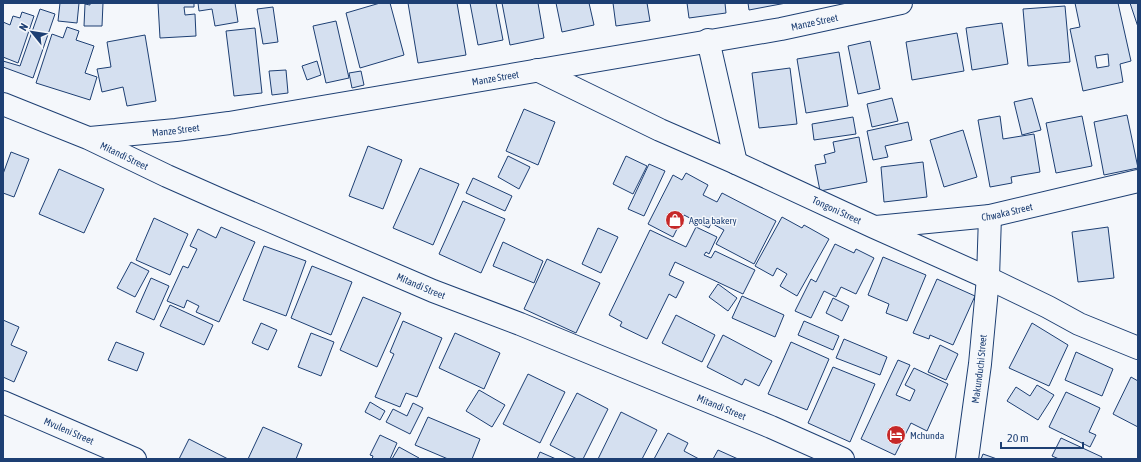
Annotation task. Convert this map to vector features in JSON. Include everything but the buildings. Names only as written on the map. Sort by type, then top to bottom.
[{"type":"street","name":"Manze Street","points":[[88,138],[170,131],[229,123],[708,40],[781,29],[901,3]]},
{"type":"street","points":[[708,40],[736,163]]},
{"type":"street","name":"Tongoni Street","points":[[537,70],[660,130],[988,278],[1048,307],[1078,324],[1138,348]]},
{"type":"street","name":"Mitandi Street","points":[[3,104],[88,138],[187,184],[396,276],[520,324],[843,459]]},
{"type":"street","name":"Chwaka Street","points":[[874,227],[990,216],[1138,181]]},
{"type":"street","name":"Makunduchi Street","points":[[967,459],[980,364],[988,278],[990,216]]},
{"type":"street","name":"Mvuleni Street","points":[[3,402],[135,459]]},
{"type":"place","name":"Agola bakery","points":[[675,220]]},
{"type":"place","name":"Mchunda","points":[[896,435]]}]
